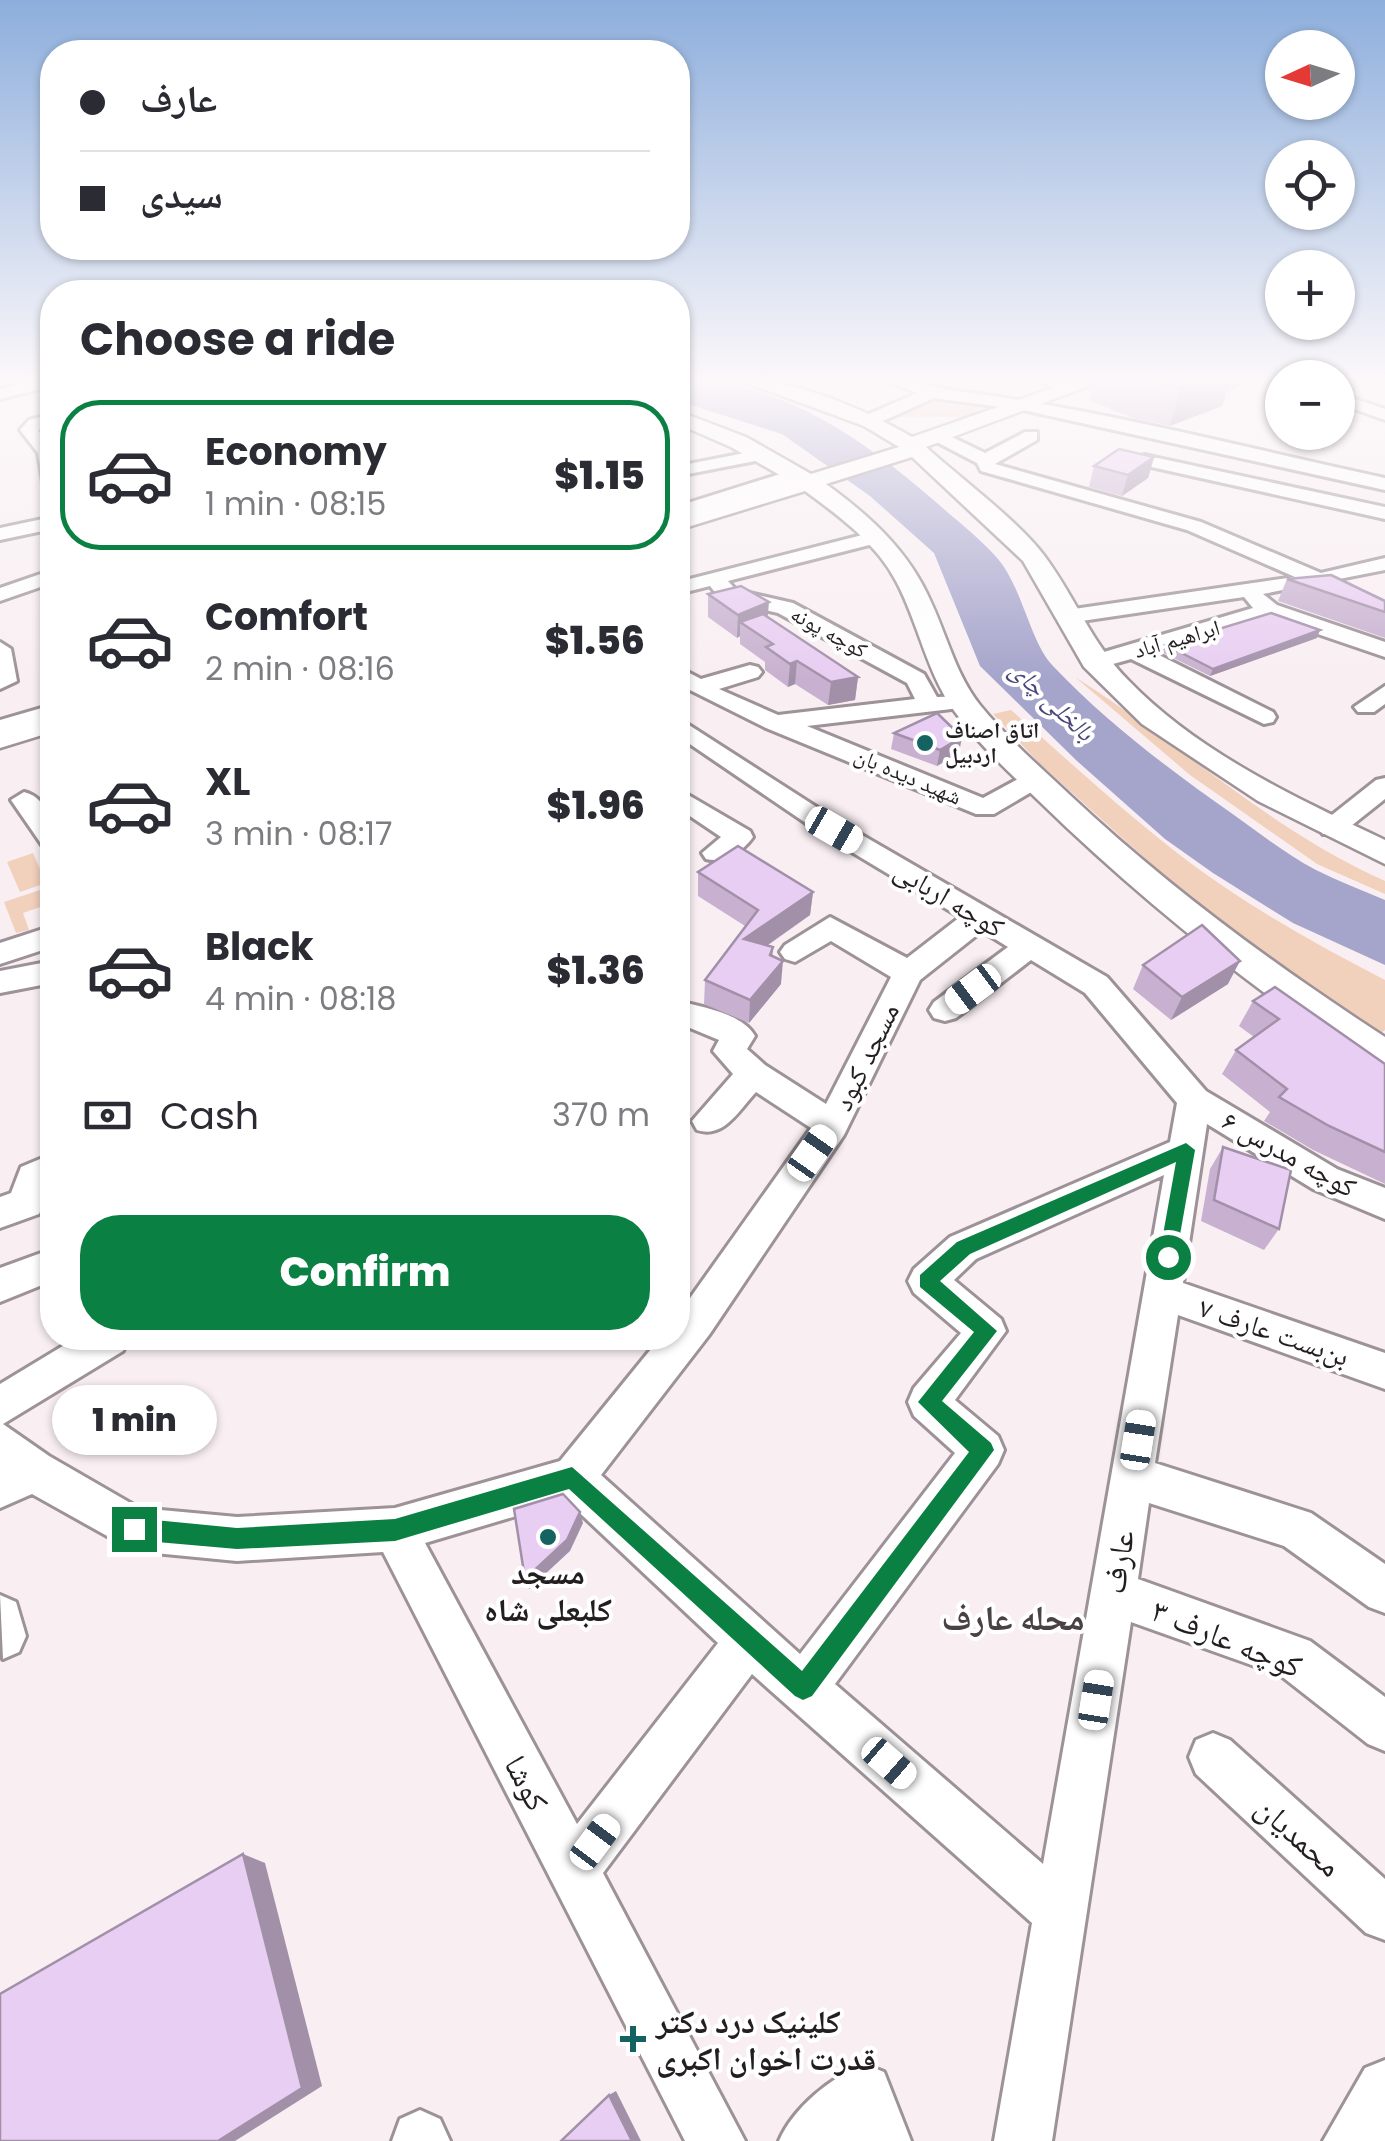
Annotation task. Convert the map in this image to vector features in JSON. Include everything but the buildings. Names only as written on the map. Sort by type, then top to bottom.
[{"type":"main road","points":[[690,519],[818,479]]},
{"type":"main road","points":[[822,479],[892,555],[909,582],[939,664],[945,703],[1199,926],[1300,1002],[1385,1057]]},
{"type":"main road","points":[[951,479],[1032,556],[1094,662],[1122,690],[1212,758],[1332,828],[1385,853]]},
{"type":"main road","points":[[0,739],[40,726]]},
{"type":"street","points":[[690,509],[817,479]]},
{"type":"street","points":[[1028,479],[1194,526],[1319,580]]},
{"type":"street","points":[[1230,479],[1385,513]]},
{"type":"street","points":[[1194,526],[1217,508]]},
{"type":"street","points":[[0,534],[40,526]]},
{"type":"street","points":[[690,585],[874,538]]},
{"type":"street","points":[[1068,616],[1319,580],[1385,564]]},
{"type":"street","name":"کوچه پونه","points":[[714,579],[729,595],[785,608],[916,680],[945,703]]},
{"type":"street","points":[[0,595],[40,580]]},
{"type":"street","points":[[1243,589],[1264,613],[1385,675]]},
{"type":"street","points":[[1264,613],[1385,650]]},
{"type":"street","name":"ابراهیم آباد","points":[[1094,662],[1264,613]]},
{"type":"street","points":[[1350,638],[1370,620]]},
{"type":"street","points":[[0,649],[5,681],[0,682]]},
{"type":"street","points":[[1133,651],[1264,717]]},
{"type":"street","points":[[690,687],[750,672]]},
{"type":"street","name":"شهید دیده بان","points":[[690,689],[985,808],[1036,779]]},
{"type":"street","name":"شهید دیده بان","points":[[776,723],[945,703]]},
{"type":"street","points":[[0,728],[40,716]]},
{"type":"street","name":"کوچه اربابی","points":[[690,732],[834,830],[1096,985],[1194,1100]]},
{"type":"street","points":[[1332,828],[1385,786]]},
{"type":"street","points":[[24,800],[40,823]]},
{"type":"street","points":[[690,806],[740,837],[716,854]]},
{"type":"street","points":[[794,952],[830,927],[908,972],[980,916]]},
{"type":"street","points":[[0,954],[40,940]]},
{"type":"street","points":[[945,1010],[1028,947]]},
{"type":"street","name":"مسجد کبود","points":[[690,1311],[832,1125],[908,972]]},
{"type":"street","points":[[0,982],[40,974]]},
{"type":"street","points":[[690,1016],[739,1036],[728,1050],[753,1074],[832,1125]]},
{"type":"street","points":[[709,1121],[753,1074]]},
{"type":"street","name":"عارف","points":[[1022,2141],[1194,1100]]},
{"type":"street","name":"کوچه مدرس ۶","points":[[1194,1100],[1325,1179],[1385,1204]]},
{"type":"street","points":[[803,1688],[983,1450],[928,1402],[987,1331],[927,1281],[963,1248],[1186,1150]]},
{"type":"street","points":[[0,1212],[26,1202],[34,1178],[40,1175]]},
{"type":"street","points":[[0,1285],[40,1270]]},
{"type":"street","name":"بن‌بست عارف ۷","points":[[1162,1293],[1385,1371]]},
{"type":"street","points":[[0,1406],[89,1350]]},
{"type":"street","name":"مسجد کبود","points":[[572,1478],[662,1350]]},
{"type":"street","points":[[0,1443],[17,1480],[134,1529],[237,1538],[395,1530],[572,1478],[749,1640],[1060,1913]]},
{"type":"street","points":[[1132,1477],[1296,1528],[1385,1590]]},
{"type":"street","name":"کوشا","points":[[395,1530],[716,2141]]},
{"type":"street","name":"کوچه عارف ۳","points":[[1113,1593],[1294,1657],[1385,1727]]},
{"type":"street","points":[[573,1872],[749,1640]]},
{"type":"street","name":"محمدیان","points":[[1214,1757],[1385,1914]]},
{"type":"street","points":[[1352,2141],[1385,2088]]},
{"type":"street","points":[[808,2141],[864,2092],[882,2141]]},
{"type":"shaded area","points":[[1075,677],[1303,837],[1385,881],[1385,894],[1317,864],[1190,775]]},
{"type":"shaded area","points":[[1011,710],[1193,865],[1287,926],[1385,980],[1385,1030],[1381,1033],[1241,937],[1150,863],[1039,763],[993,714]]},
{"type":"shaded area","points":[[33,853],[40,869],[40,885],[20,892],[7,862]]},
{"type":"shaded area","points":[[40,890],[40,907],[23,913],[29,930],[16,933],[4,902]]},
{"type":"water","name":"بالخلی چای","points":[[846,479],[909,479],[998,559],[1014,585],[1045,656],[1095,707],[1163,763],[1284,851],[1316,870],[1385,900],[1385,965],[1293,923],[1213,873],[1165,839],[1077,761],[980,666],[934,553]]},
{"type":"place","name":"اتاق اصناف اردبیل","points":[[925,743]]},
{"type":"place","name":"مسجد کلبعلی شاه","points":[[548,1537]]},
{"type":"place","name":"کلینیک درد دکتر قدرت اخوان اکبری","points":[[633,2039]]},
{"type":"district","name":"محله عارف","points":[[1013,1617]]},
{"type":"route","points":[[134,1529],[237,1538],[395,1530],[572,1478],[803,1688],[983,1450],[928,1402],[987,1331],[927,1281],[963,1248],[1186,1150],[1168,1257]]}]
